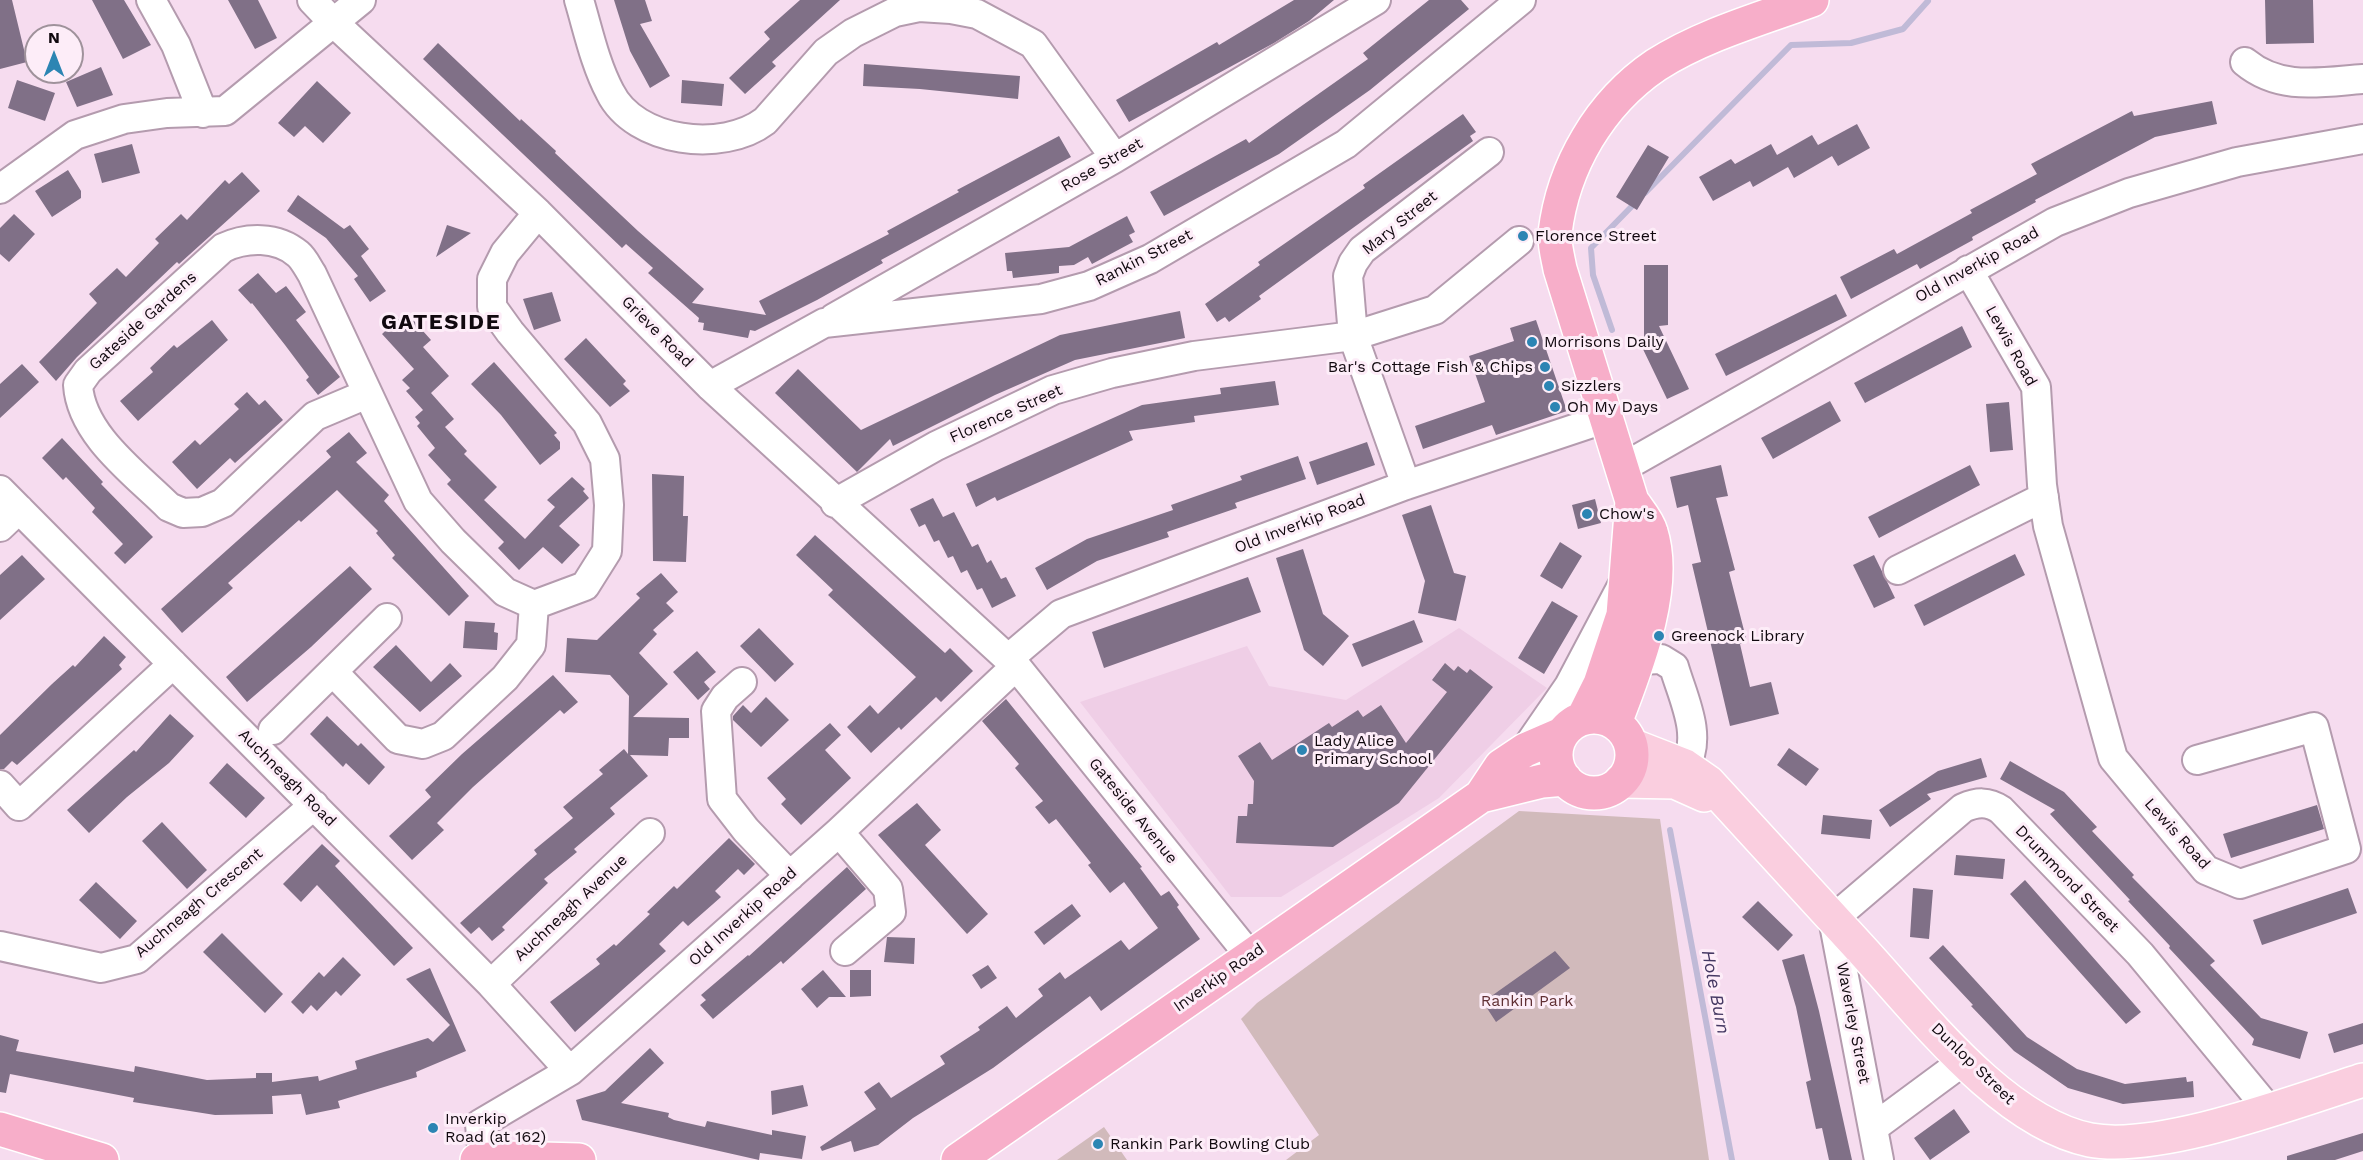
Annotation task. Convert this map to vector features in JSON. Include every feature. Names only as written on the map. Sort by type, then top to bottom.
[{"type":"highway","points":[[1623,734],[1652,609],[1655,565],[1651,531],[1632,501],[1560,269],[1555,234],[1571,166],[1588,136],[1626,87],[1657,64],[1697,43],[1812,0]]},
{"type":"highway","points":[[1572,726],[1605,718],[1623,734],[1632,758],[1628,771],[1621,781],[1603,792],[1593,793],[1573,786],[1565,779],[1556,762],[1558,742],[1572,726],[1613,650],[1623,615],[1632,501]]},
{"type":"highway","name":"Inverkip Road","points":[[1481,796],[1501,766],[1525,750],[1572,726]]},
{"type":"highway","name":"Inverkip Road","points":[[958,1160],[1481,796],[1542,781],[1565,779]]},
{"type":"highway","points":[[0,1129],[102,1160]]},
{"type":"highway","points":[[480,1159],[579,1160]]},
{"type":"main road","name":"Dunlop Street","points":[[1623,734],[1684,766],[1708,782],[1965,1060],[2020,1109],[2048,1126],[2091,1140],[2133,1141],[2181,1134],[2269,1110],[2363,1080]]},
{"type":"main road","name":"Dunlop Street","points":[[1621,781],[1675,782],[1732,809]]},
{"type":"street","points":[[151,0],[176,45],[203,112]]},
{"type":"street","name":"Grieve Road","points":[[312,0],[538,213],[710,386],[1012,663]]},
{"type":"street","points":[[2,180],[75,135],[124,119],[167,113],[225,111],[332,21],[361,0]]},
{"type":"street","points":[[579,0],[610,94],[631,116],[660,132],[692,139],[721,140],[755,129],[765,121],[826,52],[874,22],[895,12],[919,7],[977,15],[1033,44],[1115,158]]},
{"type":"street","name":"Rose Street","points":[[824,323],[1115,158],[1376,0]]},
{"type":"street","name":"Rankin Street","points":[[710,386],[824,323],[1041,299],[1089,286],[1150,259],[1346,144],[1521,0]]},
{"type":"street","points":[[2245,63],[2267,78],[2290,83],[2363,79]]},
{"type":"street","name":"Old Inverkip Road","points":[[1622,468],[2055,222],[2129,193],[2237,162],[2363,138]]},
{"type":"street","name":"Mary Street","points":[[1406,485],[1353,336],[1348,276],[1358,257],[1489,152]]},
{"type":"street","points":[[333,672],[398,739],[423,744],[443,736],[511,670],[531,645],[534,605],[585,586],[607,550],[609,505],[605,459],[587,423],[510,332],[492,307],[492,279],[504,253],[538,213]]},
{"type":"street","name":"Gateside Gardens","points":[[367,394],[315,416],[223,502],[202,512],[183,513],[169,507],[97,434],[82,410],[78,385],[88,371],[223,248],[236,242],[253,239],[276,242],[299,254],[312,274],[418,501],[453,541],[504,592],[534,605]]},
{"type":"street","name":"Florence Street","points":[[835,502],[936,446],[1053,390],[1112,373],[1194,356],[1353,336],[1435,310],[1519,241]]},
{"type":"street","name":"Lewis Road","points":[[1968,270],[2036,387],[2048,526],[2113,758],[2206,870],[2240,884],[2346,849],[2314,727],[2196,760]]},
{"type":"street","name":"Old Inverkip Road","points":[[480,1159],[480,1124],[570,1071],[839,832],[1061,614],[1406,485],[1607,418]]},
{"type":"street","points":[[1898,570],[2044,498]]},
{"type":"street","name":"Auchneagh Road","points":[[6,509],[173,664],[491,984],[570,1071]]},
{"type":"street","points":[[1525,750],[1569,686],[1626,577]]},
{"type":"street","points":[[273,730],[387,618]]},
{"type":"street","points":[[1639,660],[1661,659],[1674,667],[1691,726],[1694,746],[1684,766]]},
{"type":"street","name":"Gateside Avenue","points":[[1012,663],[1250,956]]},
{"type":"street","points":[[0,784],[19,806],[173,664]]},
{"type":"street","points":[[742,682],[724,697],[716,711],[722,799],[746,830],[790,876]]},
{"type":"street","name":"Drummond Street","points":[[1833,919],[1963,808],[1976,803],[1990,804],[2001,810],[2140,954],[2269,1110]]},
{"type":"street","name":"Auchneagh Crescent","points":[[0,946],[101,968],[138,959],[314,805]]},
{"type":"street","points":[[839,832],[888,889],[891,900],[891,912],[845,951]]},
{"type":"street","name":"Auchneagh Avenue","points":[[491,984],[650,833]]},
{"type":"street","name":"Waverley Street","points":[[1833,919],[1879,1160]]},
{"type":"street","points":[[1873,1128],[1965,1060]]},
{"type":"shaded area","name":"Lady Alice Primary School","points":[[1459,628],[1547,688],[1439,798],[1281,897],[1231,897],[1080,702],[1247,646],[1269,686],[1346,700]]},
{"type":"green space","name":"Rankin Park","points":[[1519,811],[1660,819],[1709,1160],[1286,1160],[1319,1135],[1241,1019],[1257,1003]]},
{"type":"green space","name":"Rankin Park Bowling Club","points":[[1104,1127],[1127,1160],[1057,1160]]},
{"type":"building","points":[[0,0],[12,0],[24,50],[24,63],[0,69]]},
{"type":"building","points":[[92,0],[124,0],[151,45],[123,59]]},
{"type":"building","points":[[228,0],[258,0],[277,38],[255,49]]},
{"type":"building","points":[[614,0],[645,0],[652,21],[640,24],[670,76],[650,88],[630,51]]},
{"type":"building","points":[[800,0],[840,0],[772,62],[776,66],[745,94],[729,78],[770,39],[764,32]]},
{"type":"building","points":[[1294,0],[1334,0],[1309,21],[1274,43],[1129,122],[1116,100],[1217,42],[1219,45]]},
{"type":"building","points":[[1429,0],[1461,0],[1469,9],[1370,90],[1279,154],[1164,216],[1150,192],[1246,139],[1249,143],[1368,59],[1363,53]]},
{"type":"building","points":[[2265,0],[2313,0],[2314,43],[2266,44]]},
{"type":"building","points":[[438,43],[520,121],[521,119],[556,151],[555,153],[638,231],[704,289],[692,303],[766,315],[759,301],[889,234],[887,231],[959,192],[957,190],[1059,136],[1071,157],[881,260],[883,263],[817,300],[755,331],[750,330],[748,338],[703,330],[704,323],[698,322],[699,318],[648,273],[653,268],[626,244],[622,248],[423,59]]},
{"type":"building","points":[[864,64],[1020,76],[1018,99],[863,86]]},
{"type":"building","points":[[101,67],[113,95],[77,107],[67,84],[84,84],[84,74]]},
{"type":"building","points":[[17,80],[55,93],[45,121],[8,108]]},
{"type":"building","points":[[682,80],[724,84],[722,106],[681,103]]},
{"type":"building","points":[[317,81],[351,113],[323,143],[305,126],[294,137],[278,123]]},
{"type":"building","points":[[2212,101],[2217,124],[2155,137],[2035,200],[2036,202],[1972,237],[1973,240],[1920,269],[1917,264],[1851,299],[1840,277],[1894,249],[1897,254],[1972,213],[1970,210],[2037,174],[2031,164],[2132,111],[2134,116]]},
{"type":"building","points":[[1463,114],[1476,132],[1470,136],[1473,141],[1259,296],[1261,299],[1229,322],[1225,317],[1217,322],[1205,304],[1260,265],[1258,262],[1365,188],[1363,185]]},
{"type":"building","points":[[1857,124],[1870,148],[1838,166],[1832,156],[1794,178],[1788,167],[1753,187],[1750,181],[1713,201],[1699,177],[1731,159],[1735,164],[1771,144],[1777,155],[1812,135],[1818,145]]},
{"type":"building","points":[[132,144],[140,173],[102,183],[94,154]]},
{"type":"building","points":[[1648,145],[1669,157],[1637,210],[1616,197]]},
{"type":"building","points":[[68,170],[81,191],[81,198],[52,217],[35,191]]},
{"type":"building","points":[[242,172],[260,191],[179,264],[177,262],[77,357],[56,381],[39,362],[97,303],[89,294],[117,268],[126,277],[159,243],[155,239],[181,214],[187,220],[225,180],[229,184]]},
{"type":"building","points":[[298,195],[344,229],[350,225],[369,249],[361,256],[386,291],[370,302],[354,279],[358,276],[326,238],[287,211]]},
{"type":"building","points":[[14,214],[35,234],[9,262],[0,254],[0,228]]},
{"type":"building","points":[[1127,216],[1135,232],[1129,235],[1133,242],[1092,264],[1088,257],[1074,265],[1059,266],[1059,273],[1013,278],[1012,271],[1007,271],[1005,253],[1069,247]]},
{"type":"building","points":[[447,225],[471,233],[436,257]]},
{"type":"building","points":[[1644,265],[1668,265],[1668,325],[1659,326],[1689,389],[1667,399],[1641,345],[1644,343]]},
{"type":"building","points":[[258,273],[276,293],[286,286],[306,312],[296,320],[340,377],[318,395],[306,380],[309,377],[285,345],[252,303],[238,290]]},
{"type":"building","points":[[552,292],[561,321],[534,330],[523,299]]},
{"type":"building","points":[[1836,294],[1847,316],[1726,376],[1715,354]]},
{"type":"building","points":[[1180,311],[1185,338],[1075,360],[995,395],[893,446],[890,439],[857,472],[775,393],[798,369],[861,430],[1060,335]]},
{"type":"building","points":[[406,312],[431,340],[423,347],[449,376],[431,393],[454,419],[445,427],[467,451],[464,454],[497,487],[484,500],[525,539],[555,507],[547,500],[572,477],[585,489],[583,491],[589,498],[559,526],[580,545],[562,564],[543,547],[519,570],[498,548],[504,542],[447,484],[451,480],[428,455],[435,448],[417,426],[420,423],[415,417],[423,410],[406,391],[410,388],[402,380],[414,369],[382,334]]},
{"type":"building","points":[[212,320],[228,340],[138,421],[120,401],[153,372],[150,368],[174,345],[177,348]]},
{"type":"building","points":[[1536,320],[1567,411],[1496,435],[1492,425],[1423,449],[1415,426],[1485,402],[1469,356],[1514,341],[1510,328]]},
{"type":"building","points":[[1962,326],[1972,347],[1865,403],[1854,383]]},
{"type":"building","points":[[586,338],[626,381],[623,384],[630,391],[610,407],[564,359]]},
{"type":"building","points":[[494,362],[557,433],[554,435],[560,442],[560,449],[540,465],[501,415],[471,384]]},
{"type":"building","points":[[22,364],[39,382],[0,418],[0,384]]},
{"type":"building","points":[[1275,381],[1279,405],[1194,416],[1195,422],[1129,431],[1133,440],[997,501],[995,497],[976,507],[966,484],[1142,405],[1221,394],[1220,388]]},
{"type":"building","points":[[247,392],[259,405],[265,400],[283,420],[235,463],[230,458],[197,489],[172,462],[195,440],[200,445],[239,409],[234,404]]},
{"type":"building","points":[[1830,401],[1841,421],[1773,459],[1761,438]]},
{"type":"building","points":[[2009,402],[2013,450],[1990,452],[1986,404]]},
{"type":"building","points":[[349,432],[367,453],[356,462],[389,495],[384,501],[469,596],[449,616],[392,558],[395,555],[376,533],[378,531],[337,490],[301,522],[299,520],[228,583],[233,588],[182,633],[161,609],[331,457],[326,451]]},
{"type":"building","points":[[62,438],[103,482],[101,484],[153,537],[125,564],[114,553],[123,544],[92,512],[95,508],[66,477],[63,480],[42,458]]},
{"type":"building","points":[[1367,442],[1375,465],[1317,485],[1309,462]]},
{"type":"building","points":[[1298,456],[1306,479],[1235,503],[1237,508],[1167,532],[1169,537],[1097,561],[1047,590],[1035,568],[1087,539],[1173,510],[1171,505],[1242,480],[1240,476]]},
{"type":"building","points":[[1721,465],[1728,496],[1716,498],[1735,570],[1729,572],[1747,642],[1740,644],[1750,687],[1771,682],[1779,714],[1730,726],[1692,564],[1701,562],[1688,505],[1677,508],[1670,477]]},
{"type":"building","points":[[1970,465],[1980,485],[1879,538],[1868,517]]},
{"type":"building","points":[[652,474],[684,476],[683,516],[688,516],[686,562],[653,561]]},
{"type":"building","points":[[933,498],[943,517],[954,512],[972,547],[978,544],[987,563],[991,560],[1001,579],[1006,577],[1016,596],[992,608],[982,588],[977,590],[967,570],[961,573],[953,556],[948,558],[939,540],[934,542],[925,524],[919,527],[910,509]]},
{"type":"building","name":"Chow's","points":[[1595,499],[1601,523],[1578,529],[1572,505]]},
{"type":"building","points":[[1431,505],[1454,573],[1466,576],[1456,621],[1418,613],[1425,581],[1402,515]]},
{"type":"building","points":[[815,535],[945,653],[950,648],[973,671],[941,702],[936,697],[901,730],[899,727],[871,753],[847,727],[870,705],[878,714],[916,677],[828,595],[833,590],[796,555]]},
{"type":"building","points":[[1560,542],[1582,556],[1562,589],[1540,576]]},
{"type":"building","points":[[1303,549],[1323,614],[1349,636],[1323,666],[1304,650],[1276,558]]},
{"type":"building","points":[[2015,554],[2025,575],[1924,626],[1914,605]]},
{"type":"building","points":[[22,555],[45,579],[0,620],[0,575]]},
{"type":"building","points":[[1874,555],[1895,598],[1874,608],[1853,565]]},
{"type":"building","points":[[350,566],[372,589],[311,647],[247,702],[226,677]]},
{"type":"building","points":[[661,573],[678,592],[666,603],[674,611],[653,630],[657,634],[639,653],[668,684],[633,717],[689,718],[689,738],[669,738],[668,756],[630,755],[648,776],[610,808],[615,814],[574,849],[577,852],[544,879],[548,883],[502,927],[505,930],[492,941],[479,927],[471,934],[460,923],[537,854],[534,850],[573,818],[563,807],[603,774],[599,770],[624,749],[628,754],[629,696],[610,675],[565,672],[567,638],[597,640],[640,598],[636,594]]},
{"type":"building","points":[[1248,577],[1261,612],[1104,668],[1092,632]]},
{"type":"building","points":[[1552,601],[1578,616],[1544,674],[1518,658]]},
{"type":"building","points":[[1414,620],[1423,642],[1362,667],[1352,644]]},
{"type":"building","points":[[465,621],[495,623],[494,632],[498,633],[497,650],[463,648]]},
{"type":"building","points":[[759,628],[794,664],[775,682],[740,646]]},
{"type":"building","points":[[104,636],[126,657],[119,665],[122,669],[17,765],[12,761],[4,769],[0,769],[0,735],[52,684],[73,665],[75,667]]},
{"type":"building","points":[[396,645],[431,682],[450,663],[462,676],[420,712],[373,667]]},
{"type":"building","points":[[697,651],[716,672],[704,682],[710,689],[698,700],[673,672]]},
{"type":"building","points":[[1445,663],[1454,671],[1458,666],[1467,673],[1470,669],[1493,687],[1399,803],[1333,847],[1236,843],[1238,816],[1247,816],[1248,804],[1253,804],[1254,781],[1238,756],[1260,742],[1272,760],[1329,723],[1332,727],[1358,710],[1363,717],[1381,705],[1406,743],[1447,692],[1432,680]]},
{"type":"building","points":[[553,675],[578,702],[564,714],[560,710],[473,787],[437,823],[444,830],[412,860],[389,836],[431,797],[425,790],[462,754]]},
{"type":"building","points":[[766,697],[789,720],[761,747],[733,720],[733,716],[743,705],[751,713]]},
{"type":"building","points":[[1006,699],[1142,867],[1140,868],[1161,896],[1169,891],[1179,905],[1177,907],[1200,939],[1101,1011],[1090,996],[993,1068],[913,1118],[878,1145],[854,1152],[851,1141],[822,1151],[820,1147],[876,1109],[864,1092],[879,1082],[891,1098],[945,1064],[940,1056],[980,1030],[978,1027],[1007,1006],[1016,1018],[1043,996],[1038,989],[1060,972],[1065,979],[1121,940],[1129,950],[1158,928],[1124,882],[1110,893],[1088,865],[1091,863],[1056,819],[1049,824],[1035,807],[1043,801],[1015,768],[1019,764],[982,721]]},
{"type":"building","points":[[170,714],[194,736],[169,763],[127,797],[89,833],[67,810],[134,750],[136,752]]},
{"type":"building","points":[[327,716],[358,746],[361,743],[385,767],[369,785],[346,763],[343,767],[310,734]]},
{"type":"building","points":[[830,723],[841,735],[825,750],[851,778],[801,825],[781,804],[786,799],[767,778]]},
{"type":"building","points":[[1789,748],[1819,769],[1806,786],[1777,765]]},
{"type":"building","points":[[1981,758],[1987,777],[1927,794],[1931,799],[1890,827],[1879,810],[1938,771]]},
{"type":"building","points":[[2010,761],[2064,792],[2097,827],[2092,831],[2134,875],[2132,877],[2215,961],[2210,965],[2261,1018],[2308,1032],[2300,1059],[2252,1045],[2254,1039],[2169,948],[2170,946],[2128,901],[2130,900],[2050,814],[2055,810],[2000,779]]},
{"type":"building","points":[[227,763],[265,798],[246,818],[209,783]]},
{"type":"building","points":[[917,803],[941,830],[925,845],[988,914],[967,934],[878,835]]},
{"type":"building","points":[[2317,805],[2324,829],[2231,858],[2223,834]]},
{"type":"building","points":[[1823,815],[1872,820],[1870,839],[1821,834]]},
{"type":"building","points":[[162,822],[207,870],[187,889],[142,841]]},
{"type":"building","points":[[729,838],[755,864],[744,875],[738,869],[715,891],[721,897],[688,926],[683,921],[659,944],[666,951],[575,1032],[550,1002],[600,964],[596,959],[614,944],[616,946],[650,914],[647,912],[674,886],[677,889]]},
{"type":"building","points":[[322,844],[340,861],[335,866],[413,948],[394,966],[317,885],[301,902],[283,884]]},
{"type":"building","points":[[1956,855],[2005,859],[2003,879],[1954,875]]},
{"type":"building","points":[[847,867],[866,889],[783,964],[781,961],[713,1019],[700,1005],[706,1000],[701,995],[749,956]]},
{"type":"building","points":[[2025,880],[2141,1012],[2126,1024],[2010,894]]},
{"type":"building","points":[[96,882],[137,921],[120,939],[79,900]]},
{"type":"building","points":[[1913,888],[1933,890],[1929,939],[1910,937]]},
{"type":"building","points":[[2348,888],[2357,913],[2262,945],[2253,920]]},
{"type":"building","points":[[1758,901],[1793,935],[1778,951],[1742,917]]},
{"type":"building","points":[[1072,904],[1081,916],[1044,945],[1034,932]]},
{"type":"building","points":[[222,933],[283,994],[265,1013],[203,952]]},
{"type":"building","points":[[887,937],[915,938],[914,964],[884,962]]},
{"type":"building","points":[[1943,945],[2027,1037],[2077,1069],[2125,1084],[2186,1077],[2187,1082],[2193,1081],[2194,1097],[2123,1104],[2068,1088],[2014,1051],[1929,958]]},
{"type":"building","points":[[1555,951],[1570,968],[1496,1022],[1483,1002]]},
{"type":"building","points":[[1804,954],[1852,1160],[1829,1160],[1822,1128],[1816,1129],[1806,1082],[1811,1080],[1796,1007],[1782,960]]},
{"type":"building","points":[[343,957],[361,975],[341,996],[336,991],[317,1011],[311,1005],[303,1014],[291,1002],[319,972],[324,977]]},
{"type":"building","points":[[988,965],[997,978],[981,989],[972,975]]},
{"type":"building","points":[[430,968],[466,1051],[416,1072],[417,1077],[338,1101],[340,1108],[306,1115],[301,1094],[272,1096],[273,1114],[215,1115],[133,1102],[134,1098],[10,1074],[6,1093],[0,1092],[0,1035],[19,1040],[16,1051],[134,1072],[135,1066],[207,1080],[256,1078],[256,1073],[272,1073],[272,1082],[318,1076],[319,1081],[357,1069],[355,1061],[428,1038],[433,1042],[450,1025],[406,979]]},
{"type":"building","points":[[823,970],[846,997],[829,997],[817,1008],[801,989]]},
{"type":"building","points":[[850,970],[871,970],[871,996],[850,997]]},
{"type":"building","points":[[2363,1023],[2363,1044],[2334,1053],[2328,1034]]},
{"type":"building","points":[[650,1048],[664,1063],[621,1103],[669,1113],[668,1117],[674,1120],[705,1127],[707,1121],[772,1135],[772,1130],[806,1136],[802,1159],[760,1153],[759,1160],[582,1120],[576,1100],[605,1091]]},
{"type":"building","points":[[803,1085],[808,1106],[772,1115],[771,1091]]},
{"type":"building","points":[[1954,1109],[1970,1132],[1930,1160],[1914,1138]]},
{"type":"building","points":[[2363,1133],[2363,1151],[2335,1160],[2287,1160],[2287,1156]]},
{"type":"waterway","points":[[1645,193],[1791,45],[1851,43],[1903,29],[1928,1]]},
{"type":"waterway","points":[[1612,330],[1593,275],[1591,248],[1636,202]]},
{"type":"waterway","name":"Hole Burn","points":[[1670,830],[1732,1160]]},
{"type":"place","name":"Florence Street","points":[[1523,236]]},
{"type":"place","name":"Morrisons Daily","points":[[1532,342]]},
{"type":"place","name":"Bar's Cottage Fish & Chips","points":[[1545,367]]},
{"type":"place","name":"Sizzlers","points":[[1549,386]]},
{"type":"place","name":"Oh My Days","points":[[1555,407]]},
{"type":"place","name":"Chow's","points":[[1587,514]]},
{"type":"place","name":"Greenock Library","points":[[1659,636]]},
{"type":"place","name":"Lady Alice Primary School","points":[[1302,750]]},
{"type":"place","name":"Inverkip Road (at 162)","points":[[433,1128]]},
{"type":"place","name":"Rankin Park Bowling Club","points":[[1098,1144]]},
{"type":"district","name":"GATESIDE","points":[[441,323]]}]
